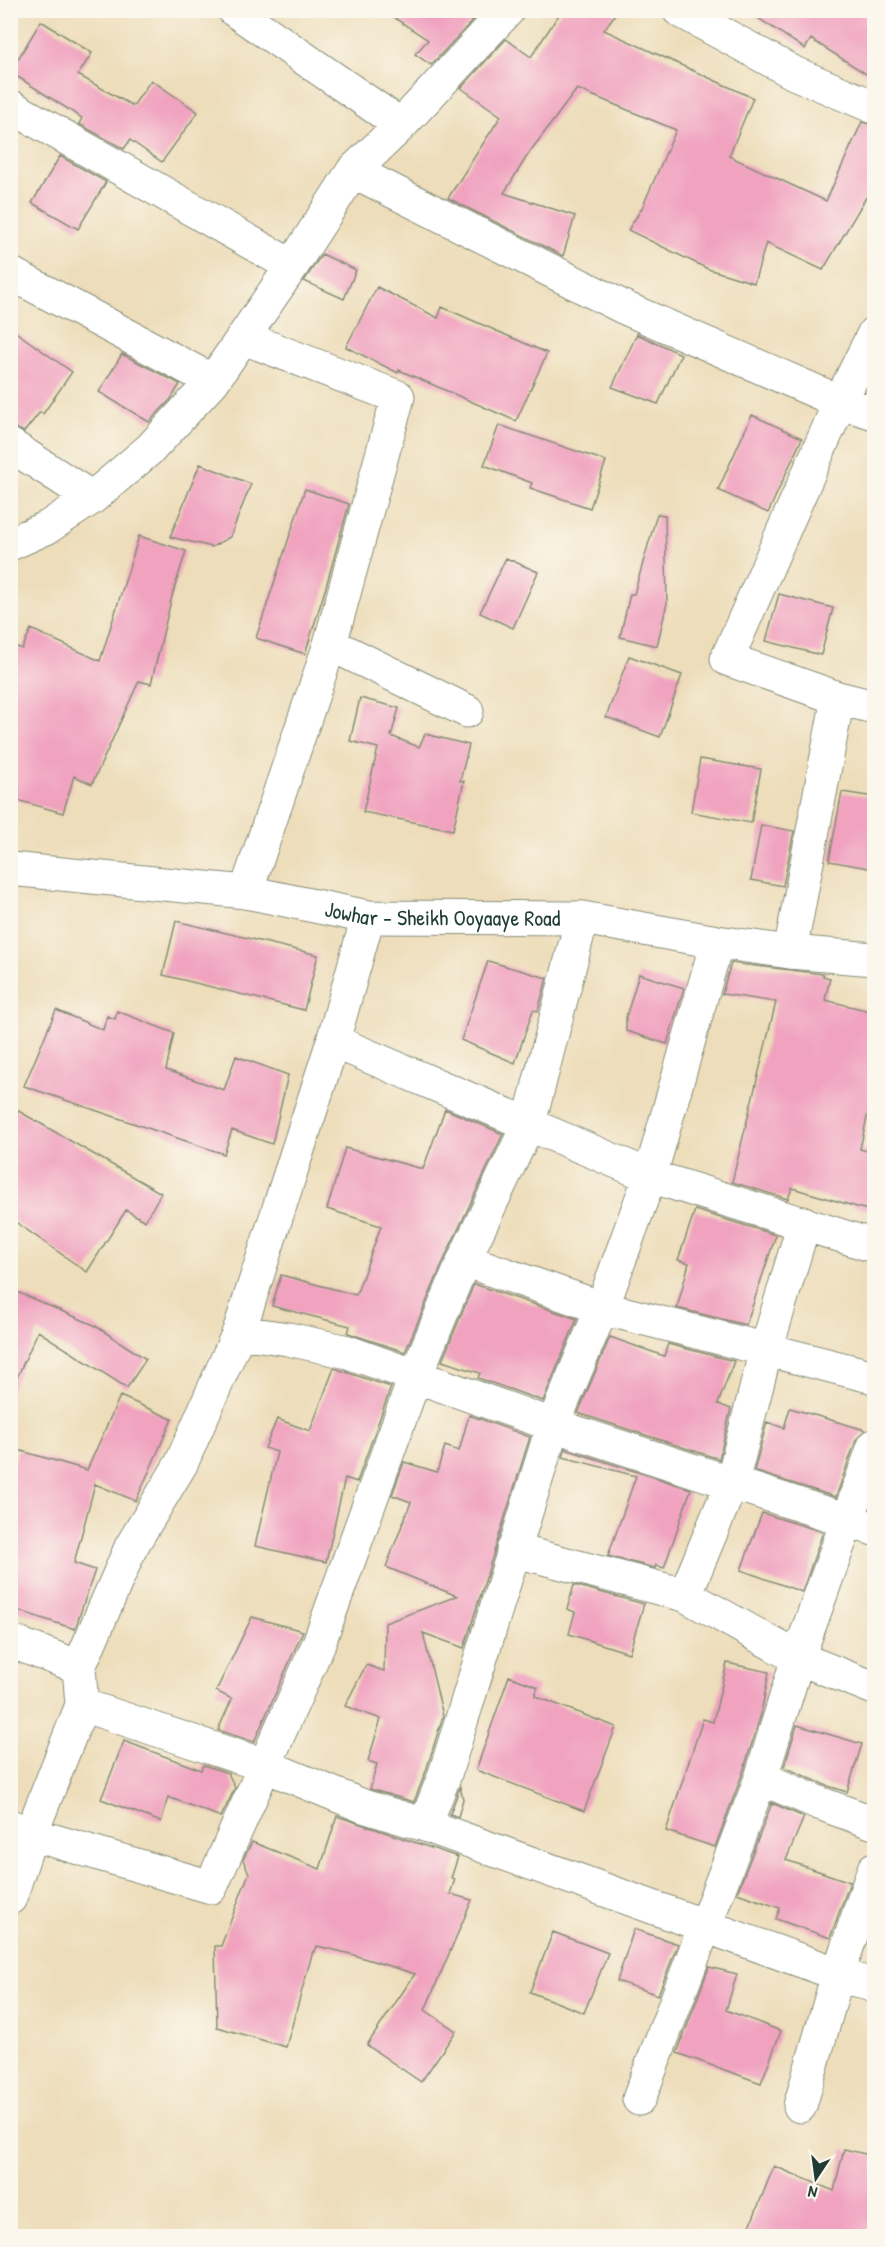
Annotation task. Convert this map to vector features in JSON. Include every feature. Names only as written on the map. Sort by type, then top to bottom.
[{"type":"street","points":[[234,10],[401,125]]},
{"type":"street","points":[[10,544],[48,527],[92,498],[151,448],[213,381],[292,266],[353,171],[401,125],[508,10]]},
{"type":"street","points":[[679,10],[794,73],[874,106]]},
{"type":"street","points":[[10,106],[292,266]]},
{"type":"street","points":[[353,171],[625,308],[840,402],[874,413]]},
{"type":"street","points":[[10,273],[213,381]]},
{"type":"street","points":[[874,333],[840,402],[727,659],[838,698],[874,707]]},
{"type":"street","points":[[244,338],[398,397],[330,644],[246,892]]},
{"type":"street","points":[[10,445],[92,498]]},
{"type":"street","points":[[330,644],[467,711]]},
{"type":"street","points":[[790,952],[838,698]]},
{"type":"street","name":"Jowhar - Sheikh Ooyaaye Road","points":[[10,869],[246,892],[368,917],[582,918],[717,942],[790,952],[874,958]]},
{"type":"street","points":[[10,1898],[21,1830],[82,1705],[79,1667],[131,1547],[181,1464],[239,1332],[333,1041],[368,917]]},
{"type":"street","points":[[21,1830],[211,1887],[319,1643],[415,1377],[464,1260],[529,1123],[582,918]]},
{"type":"street","points":[[425,1825],[444,1777],[553,1425],[602,1308],[650,1176],[717,942]]},
{"type":"street","points":[[333,1041],[650,1176],[874,1246]]},
{"type":"street","points":[[685,1595],[732,1482],[766,1350],[804,1223]]},
{"type":"street","points":[[464,1260],[602,1308],[874,1377]]},
{"type":"street","points":[[239,1332],[288,1338],[348,1352],[553,1425],[861,1524]]},
{"type":"street","points":[[639,2099],[761,1778],[798,1658],[861,1524],[874,1446]]},
{"type":"street","points":[[513,1550],[685,1595],[798,1658],[874,1688]]},
{"type":"street","points":[[10,1641],[79,1667]]},
{"type":"street","points":[[82,1705],[266,1766],[363,1806],[425,1825],[874,1986]]},
{"type":"street","points":[[761,1778],[874,1823]]},
{"type":"street","points":[[800,2106],[838,1974],[874,1869]]},
{"type":"building","points":[[383,10],[466,10],[476,17],[431,65],[415,54],[428,40]]},
{"type":"building","points":[[562,10],[618,10],[604,30],[753,98],[729,156],[826,201],[862,122],[874,125],[874,184],[823,270],[766,243],[754,283],[708,269],[628,230],[642,208],[676,130],[577,89],[529,153],[504,193],[575,216],[563,256],[448,198],[501,116],[461,88],[506,39],[531,57]]},
{"type":"building","points":[[746,10],[874,10],[866,31],[874,37],[874,79],[811,39],[805,49]]},
{"type":"building","points":[[41,21],[92,53],[78,75],[133,106],[151,80],[198,112],[162,162],[130,140],[124,149],[79,124],[82,118],[10,72]]},
{"type":"building","points":[[60,156],[106,182],[78,229],[32,203]]},
{"type":"building","points":[[322,254],[356,270],[344,299],[304,281]]},
{"type":"building","points":[[377,287],[438,318],[442,307],[547,353],[516,421],[399,370],[398,373],[346,347]]},
{"type":"building","points":[[10,328],[72,372],[43,414],[40,412],[24,432],[10,426]]},
{"type":"building","points":[[637,334],[681,354],[658,404],[612,387]]},
{"type":"building","points":[[122,354],[180,384],[171,399],[149,422],[99,392]]},
{"type":"building","points":[[752,415],[802,438],[768,513],[718,490]]},
{"type":"building","points":[[499,425],[606,461],[590,508],[530,488],[532,483],[484,465]]},
{"type":"building","points":[[200,464],[251,484],[230,537],[212,547],[170,537]]},
{"type":"building","points":[[305,489],[349,504],[305,654],[256,638]]},
{"type":"building","points":[[657,514],[665,515],[667,603],[657,646],[620,637],[630,594],[634,594]]},
{"type":"building","points":[[139,536],[186,551],[172,596],[151,684],[139,681],[92,784],[74,776],[63,813],[10,798],[10,644],[22,649],[31,629],[100,661]]},
{"type":"building","points":[[506,558],[538,572],[513,628],[480,613]]},
{"type":"building","points":[[779,594],[833,608],[821,655],[766,641]]},
{"type":"building","points":[[629,656],[682,675],[660,737],[606,717]]},
{"type":"building","points":[[360,698],[399,708],[391,736],[419,747],[425,734],[469,745],[460,781],[464,781],[453,830],[363,812],[378,748],[350,741]]},
{"type":"building","points":[[700,759],[761,769],[751,823],[691,812]]},
{"type":"building","points":[[842,792],[874,797],[874,869],[829,861]]},
{"type":"building","points":[[761,825],[794,831],[783,886],[751,880]]},
{"type":"building","points":[[176,921],[318,955],[304,1010],[163,975]]},
{"type":"building","points":[[488,961],[547,978],[538,1011],[533,1010],[515,1063],[461,1040]]},
{"type":"building","points":[[731,963],[824,974],[823,976],[830,978],[825,1000],[874,1012],[874,1086],[860,1149],[874,1153],[874,1212],[792,1188],[788,1199],[732,1182],[776,1002],[722,994]]},
{"type":"building","points":[[639,974],[684,988],[667,1044],[626,1031],[626,1017]]},
{"type":"building","points":[[56,1010],[103,1030],[107,1016],[115,1019],[117,1011],[174,1033],[166,1070],[224,1090],[236,1056],[288,1075],[272,1144],[232,1130],[224,1154],[24,1086]]},
{"type":"building","points":[[10,1106],[161,1193],[145,1221],[126,1210],[87,1272],[10,1218]]},
{"type":"building","points":[[445,1109],[503,1134],[447,1253],[405,1352],[348,1333],[350,1326],[272,1306],[281,1275],[356,1295],[381,1226],[327,1209],[345,1148],[423,1169]]},
{"type":"building","points":[[695,1210],[776,1235],[746,1325],[677,1308],[689,1263],[678,1260]]},
{"type":"building","points":[[474,1284],[577,1319],[543,1401],[478,1378],[480,1373],[442,1361]]},
{"type":"building","points":[[10,1289],[94,1325],[146,1359],[127,1388],[38,1331],[10,1393]]},
{"type":"building","points":[[610,1337],[664,1356],[668,1344],[734,1361],[718,1404],[731,1409],[719,1459],[578,1413]]},
{"type":"building","points":[[334,1368],[391,1387],[357,1482],[345,1478],[326,1562],[255,1546],[277,1452],[265,1448],[277,1419],[310,1431]]},
{"type":"building","points":[[120,1396],[172,1419],[136,1501],[95,1484],[74,1563],[95,1570],[75,1629],[10,1608],[10,1473],[18,1450],[87,1470]]},
{"type":"building","points":[[790,1408],[865,1430],[856,1440],[836,1497],[754,1471],[767,1422],[784,1428]]},
{"type":"building","points":[[469,1415],[530,1437],[464,1648],[423,1633],[443,1716],[414,1802],[370,1789],[377,1764],[368,1761],[381,1719],[345,1706],[366,1665],[384,1671],[385,1623],[457,1596],[386,1567],[411,1502],[392,1495],[404,1462],[437,1472],[445,1446],[459,1451]]},
{"type":"building","points":[[565,1449],[691,1489],[664,1568],[656,1565],[655,1568],[608,1556],[636,1476],[563,1457]]},
{"type":"building","points":[[762,1513],[823,1532],[802,1592],[741,1570]]},
{"type":"building","points":[[574,1585],[644,1604],[629,1653],[569,1634],[575,1612],[567,1609]]},
{"type":"building","points":[[252,1617],[303,1631],[254,1742],[218,1730],[232,1699],[216,1691]]},
{"type":"building","points":[[727,1663],[769,1672],[761,1714],[743,1772],[715,1847],[666,1831],[703,1719],[713,1722]]},
{"type":"building","points":[[509,1676],[538,1687],[535,1696],[616,1727],[584,1811],[476,1770]]},
{"type":"building","points":[[797,1725],[862,1744],[847,1792],[784,1767]]},
{"type":"building","points":[[124,1741],[201,1770],[203,1765],[228,1773],[235,1788],[221,1817],[168,1797],[161,1822],[101,1799]]},
{"type":"building","points":[[460,1787],[463,1799],[458,1817],[450,1814]]},
{"type":"building","points":[[772,1803],[804,1817],[786,1860],[850,1882],[830,1938],[776,1919],[780,1908],[737,1893]]},
{"type":"building","points":[[337,1816],[458,1857],[451,1878],[455,1879],[450,1894],[472,1900],[425,2010],[456,2031],[421,2082],[367,2045],[415,1974],[347,1953],[317,1946],[315,1952],[313,1951],[286,2047],[217,2027],[215,1946],[221,1946],[249,1873],[243,1860],[252,1842],[320,1869]]},
{"type":"building","points":[[634,1929],[678,1944],[658,1995],[617,1981]]},
{"type":"building","points":[[553,1932],[608,1953],[584,2013],[530,1992]]},
{"type":"building","points":[[709,1967],[737,1974],[726,2010],[781,2031],[761,2083],[677,2053]]},
{"type":"building","points":[[844,2149],[874,2156],[874,2236],[746,2236],[774,2166],[834,2191]]}]
